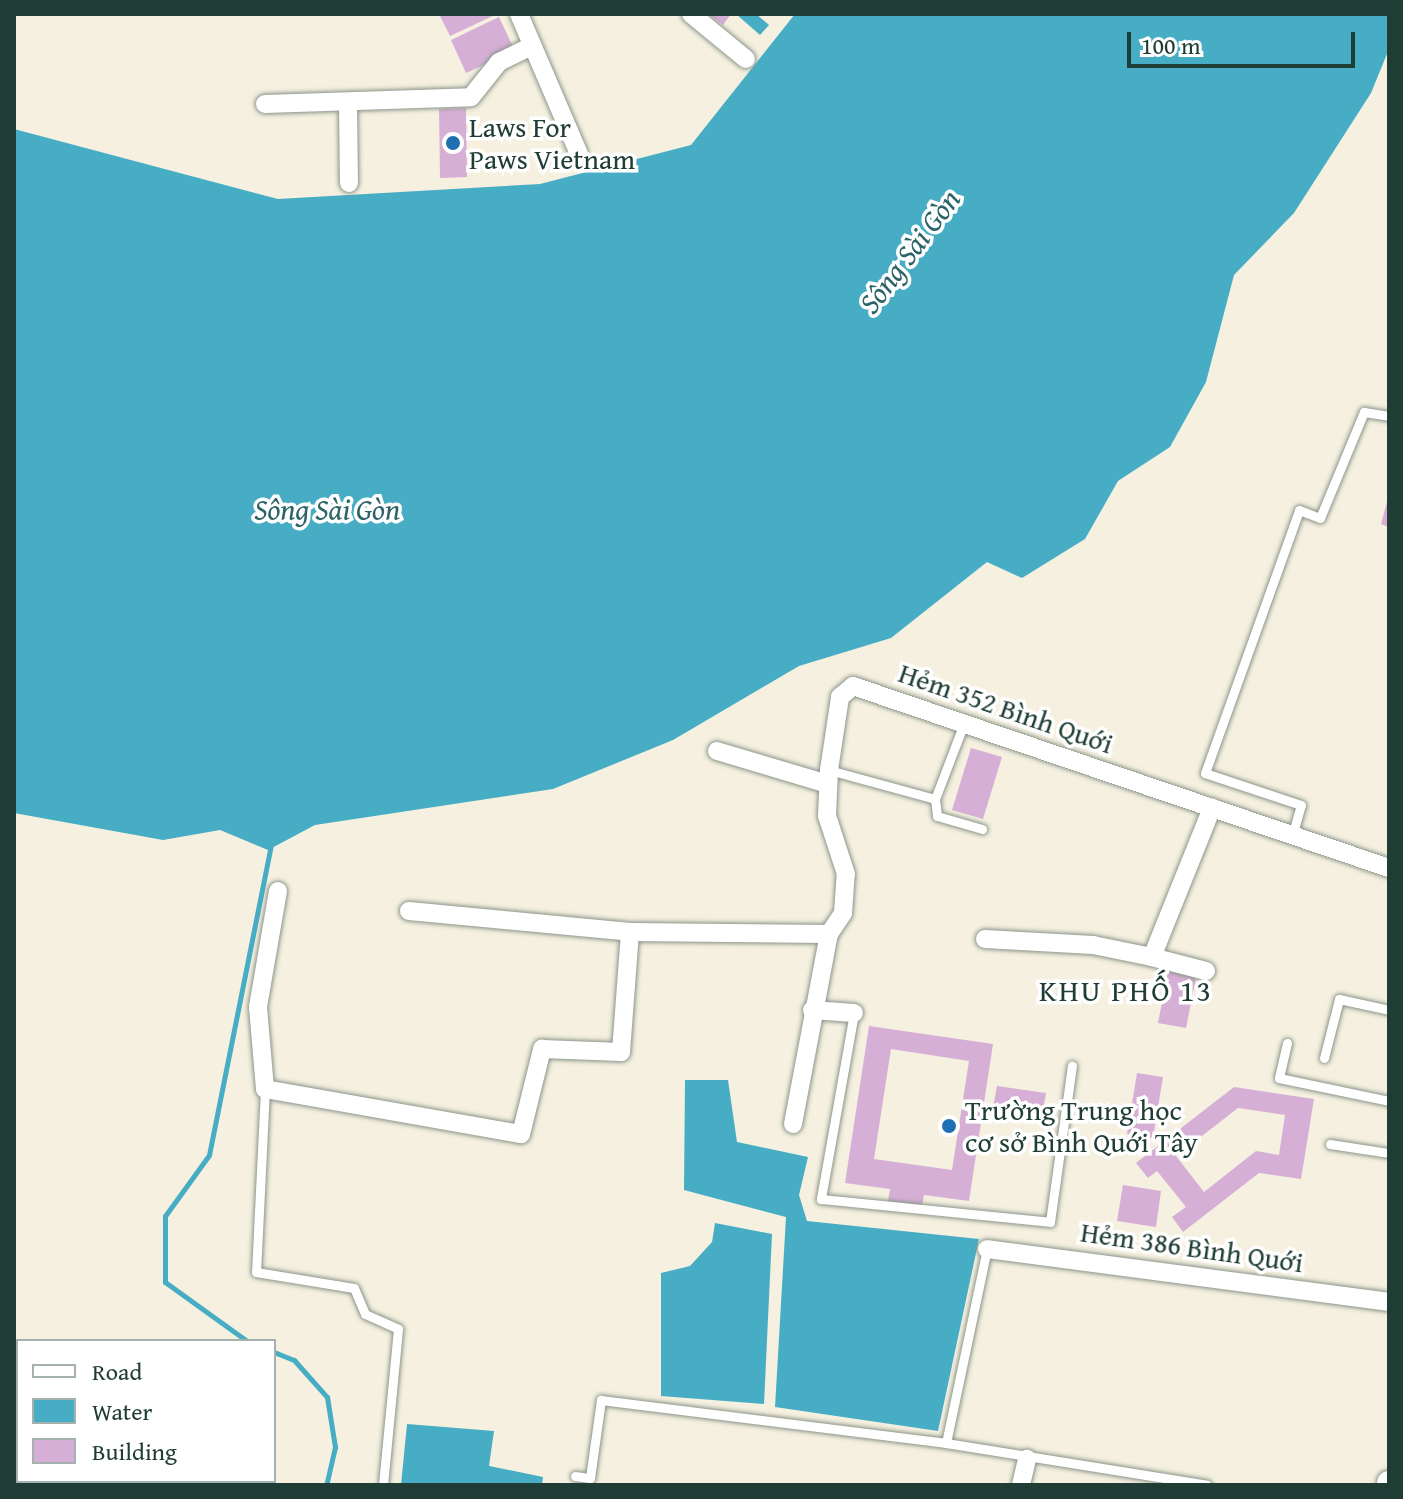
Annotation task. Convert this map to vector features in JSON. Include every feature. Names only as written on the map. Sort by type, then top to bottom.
[{"type":"street","points":[[519,14],[579,154]]},
{"type":"street","points":[[691,14],[746,59]]},
{"type":"street","points":[[265,104],[348,105],[471,97],[499,62],[532,46]]},
{"type":"street","points":[[348,105],[349,183]]},
{"type":"street","name":"Hẻm 352 Bình Quới","points":[[793,1124],[812,1010],[829,934],[843,913],[846,874],[827,816],[840,697],[853,686],[1389,868]]},
{"type":"street","points":[[717,751],[829,777]]},
{"type":"street","points":[[1152,957],[1212,808]]},
{"type":"street","points":[[278,891],[258,1007],[265,1089],[521,1134],[542,1049],[621,1052],[630,932]]},
{"type":"street","points":[[409,911],[630,932],[829,934]]},
{"type":"street","points":[[985,939],[1093,945],[1206,971]]},
{"type":"street","points":[[812,1010],[854,1013]]},
{"type":"street","name":"Hẻm 386 Bình Quới","points":[[987,1249],[1389,1302]]},
{"type":"street","points":[[1021,1485],[1027,1459]]},
{"type":"lane","points":[[1292,836],[1301,805],[1205,773],[1299,510],[1320,518],[1364,412],[1389,416]]},
{"type":"lane","points":[[964,723],[935,799],[937,816],[982,829]]},
{"type":"lane","points":[[829,777],[935,799]]},
{"type":"lane","points":[[1324,1058],[1339,999],[1389,1010]]},
{"type":"lane","points":[[854,1013],[821,1199],[1050,1222],[1072,1066]]},
{"type":"lane","points":[[1287,1043],[1279,1078],[1389,1101]]},
{"type":"lane","points":[[265,1089],[256,1272],[354,1288],[365,1314],[398,1329],[383,1485]]},
{"type":"lane","points":[[1330,1144],[1389,1153]]},
{"type":"lane","points":[[946,1443],[987,1249]]},
{"type":"lane","points":[[575,1476],[590,1478],[601,1400],[946,1443],[1027,1459],[1207,1485]]},
{"type":"water","points":[[736,14],[756,14],[769,25],[760,35]]},
{"type":"water","name":"Sông Sài Gòn","points":[[795,14],[1389,14],[1389,49],[1371,93],[1294,213],[1234,275],[1206,382],[1170,447],[1118,481],[1085,539],[1022,578],[987,562],[891,638],[799,666],[673,740],[553,789],[315,825],[268,850],[220,830],[163,840],[14,813],[14,129],[278,199],[540,184],[691,145]]},
{"type":"water","points":[[685,1080],[728,1080],[737,1142],[808,1157],[799,1195],[807,1221],[979,1239],[938,1431],[775,1407],[786,1217],[684,1190]]},
{"type":"water","points":[[715,1223],[772,1234],[764,1404],[661,1396],[661,1273],[690,1266],[712,1242]]},
{"type":"water","points":[[407,1424],[494,1431],[489,1466],[543,1477],[542,1485],[401,1485]]},
{"type":"building","points":[[439,14],[497,14],[450,36]]},
{"type":"building","points":[[708,14],[731,14],[723,25]]},
{"type":"building","points":[[499,17],[515,51],[466,73],[451,40]]},
{"type":"building","name":"Laws For Paws Vietnam","points":[[466,108],[467,177],[440,178],[439,109]]},
{"type":"building","points":[[1389,498],[1389,527],[1381,524]]},
{"type":"building","points":[[971,748],[1002,757],[983,819],[952,810]]},
{"type":"building","points":[[1169,967],[1197,973],[1186,1028],[1158,1023]]},
{"type":"building","points":[[869,1026],[993,1044],[969,1201],[924,1195],[922,1206],[888,1201],[890,1189],[845,1183]],"holes":[[[891,1049],[969,1061],[952,1170],[874,1159]]]},
{"type":"building","points":[[1137,1073],[1163,1077],[1153,1138],[1127,1134]]},
{"type":"building","points":[[997,1086],[1046,1093],[1041,1121],[992,1113]]},
{"type":"building","points":[[1234,1087],[1314,1099],[1301,1179],[1259,1173],[1183,1232],[1172,1217],[1186,1207],[1157,1171],[1148,1178],[1136,1163]],"holes":[[[1238,1108],[1285,1115],[1279,1155],[1256,1151],[1204,1192],[1176,1156]]]},
{"type":"building","points":[[1123,1185],[1161,1191],[1156,1227],[1117,1221]]},
{"type":"waterway","points":[[244,1339],[165,1282],[165,1216],[209,1155],[271,845]]},
{"type":"waterway","points":[[276,1353],[294,1360],[327,1397],[335,1447],[326,1485]]},
{"type":"place","name":"Laws For Paws Vietnam","points":[[453,143]]},
{"type":"place","name":"Trường Trung học cơ sở Bình Quới Tây","points":[[949,1126]]},
{"type":"district","name":"KHU PHỐ 13","points":[[1126,990]]}]
